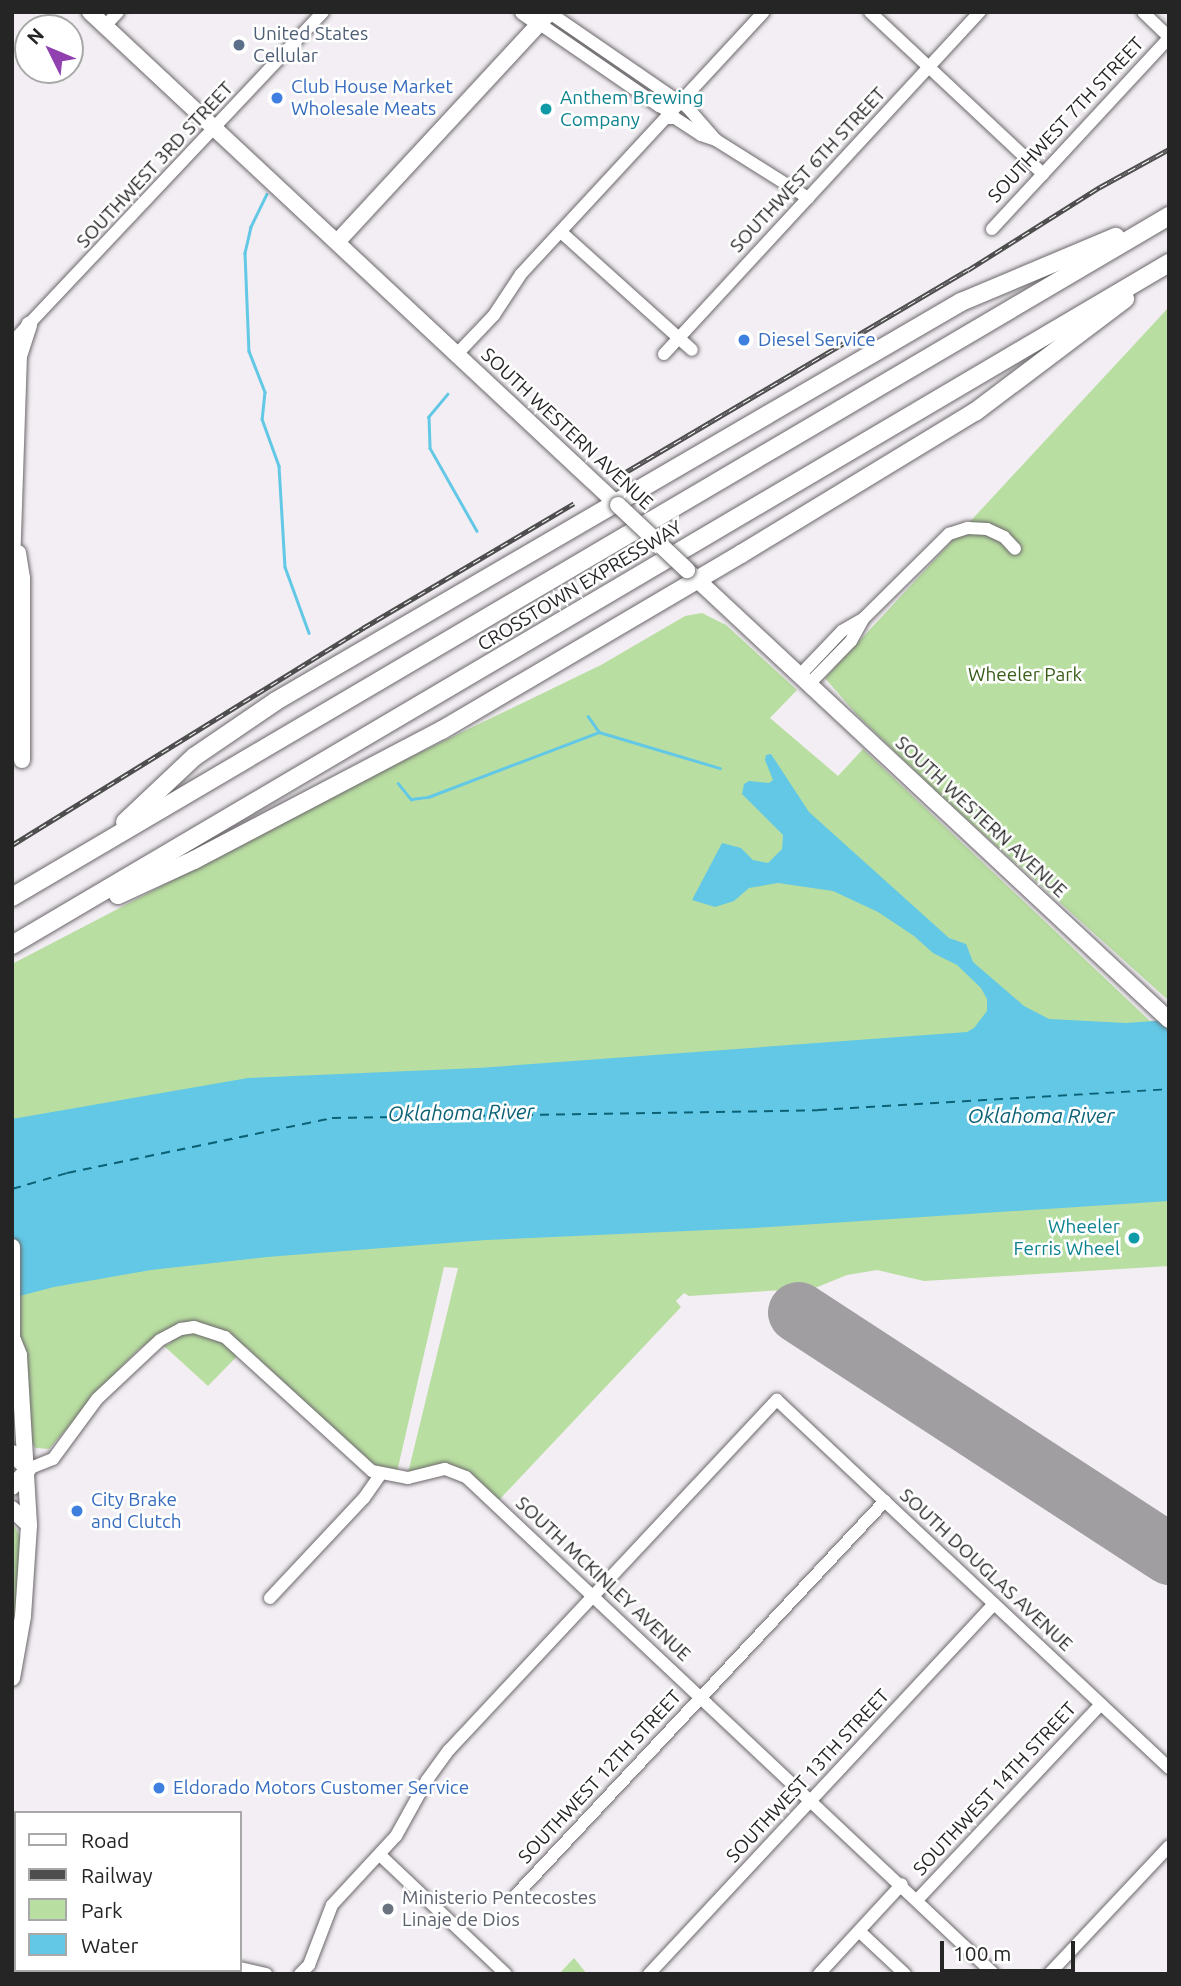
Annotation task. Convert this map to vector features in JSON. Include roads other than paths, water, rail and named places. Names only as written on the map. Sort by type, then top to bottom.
[{"type":"highway","points":[[105,842],[194,757],[276,701],[961,302],[1169,216]]},
{"type":"highway","name":"CROSSTOWN EXPRESSWAY","points":[[12,897],[1169,216]]},
{"type":"highway","points":[[19,941],[194,860],[380,764],[692,575],[964,419],[1071,342],[1169,263]]},
{"type":"highway","name":"CROSSTOWN EXPRESSWAY","points":[[19,941],[1169,263]]},
{"type":"main road","name":"SOUTH WESTERN AVENUE","points":[[90,12],[1169,1020]]},
{"type":"main road","points":[[523,12],[547,15]]},
{"type":"main road","points":[[337,242],[547,15]]},
{"type":"main road","points":[[12,565],[15,533],[16,371],[29,325]]},
{"type":"main road","points":[[15,533],[22,578],[17,760]]},
{"type":"main road","points":[[12,1247],[13,1341],[19,1355],[30,1525],[27,1582],[12,1678]]},
{"type":"main road","points":[[12,1453],[28,1469]]},
{"type":"main road","points":[[12,1487],[28,1469]]},
{"type":"main road","points":[[12,1510],[30,1525]]},
{"type":"street","points":[[105,26],[118,12]]},
{"type":"street","name":"SOUTHWEST 3RD STREET","points":[[12,342],[323,12]]},
{"type":"street","points":[[457,354],[484,328],[511,286],[764,12]]},
{"type":"street","points":[[870,12],[1043,174]]},
{"type":"street","name":"SOUTHWEST 6TH STREET","points":[[664,354],[980,12]]},
{"type":"street","points":[[1143,12],[1169,37]]},
{"type":"street","points":[[547,15],[659,106],[665,109],[680,103]]},
{"type":"street","name":"SOUTHWEST 7TH STREET","points":[[992,229],[1169,37]]},
{"type":"street","points":[[680,103],[696,115],[716,139],[808,198]]},
{"type":"street","points":[[666,118],[675,118],[701,135],[716,139]]},
{"type":"street","points":[[561,232],[691,350]]},
{"type":"street","points":[[805,680],[842,631],[864,618],[949,534],[968,528],[987,529],[1004,537],[1015,549]]},
{"type":"street","points":[[28,1469],[53,1459],[92,1405],[146,1351],[185,1328],[199,1328],[225,1337],[257,1363],[358,1460],[380,1475],[364,1498],[270,1598]]},
{"type":"street","name":"SOUTH DOUGLAS AVENUE","points":[[594,1597],[777,1400],[1169,1768]]},
{"type":"street","name":"SOUTH MCKINLEY AVENUE","points":[[380,1475],[408,1478],[441,1468],[462,1475],[918,1899],[994,1974]]},
{"type":"street","name":"SOUTHWEST 12TH STREET","points":[[516,1895],[885,1501]]},
{"type":"street","points":[[300,1974],[309,1965],[332,1905],[396,1836],[427,1780],[449,1751],[594,1597]]},
{"type":"street","name":"SOUTHWEST 13TH STREET","points":[[649,1974],[994,1605]]},
{"type":"street","name":"SOUTHWEST 14TH STREET","points":[[918,1899],[1101,1704]]},
{"type":"street","points":[[1049,1974],[1169,1846]]},
{"type":"street","points":[[380,1855],[506,1974]]},
{"type":"street","points":[[819,1974],[902,1884]]},
{"type":"street","points":[[859,1931],[905,1974]]},
{"type":"street","points":[[242,1968],[266,1974]]},
{"type":"water","name":"Oklahoma River","points":[[771,754],[809,812],[949,938],[966,944],[973,962],[1024,1006],[1049,1019],[1126,1023],[1169,1020],[1169,1201],[754,1228],[486,1240],[267,1257],[151,1270],[54,1287],[12,1298],[12,1119],[248,1078],[478,1068],[967,1032],[974,1028],[987,1011],[987,999],[981,988],[957,965],[933,953],[914,936],[878,912],[833,891],[778,883],[749,888],[734,901],[715,907],[692,900],[722,843],[741,848],[753,860],[768,863],[782,849],[783,835],[742,794],[744,784],[749,781],[769,783],[773,780],[765,760],[766,755]]},
{"type":"waterway","points":[[267,194],[251,227],[245,253],[249,351],[265,392],[262,419],[279,466],[285,567],[309,633]]},
{"type":"waterway","points":[[448,394],[429,417],[430,448],[477,531]]},
{"type":"waterway","points":[[588,716],[599,732],[720,768]]},
{"type":"waterway","points":[[398,783],[411,799],[428,797],[599,732]]},
{"type":"railway","points":[[619,476],[968,270],[1100,187],[1169,149]]},
{"type":"railway","points":[[12,845],[363,628],[574,503]]},
{"type":"place","name":"United States Cellular","points":[[239,45]]},
{"type":"place","name":"Club House Market Wholesale Meats","points":[[277,98]]},
{"type":"place","name":"Anthem Brewing Company","points":[[546,109]]},
{"type":"place","name":"Diesel Service","points":[[744,340]]},
{"type":"place","name":"Wheeler Ferris Wheel","points":[[1134,1238]]},
{"type":"place","name":"City Brake and Clutch","points":[[77,1511]]},
{"type":"place","name":"Eldorado Motors Customer Service","points":[[159,1788]]},
{"type":"place","name":"Ministerio Pentecostes Linaje de Dios","points":[[388,1909]]},
{"type":"park label","name":"Wheeler Park","points":[[1025,675]]}]
